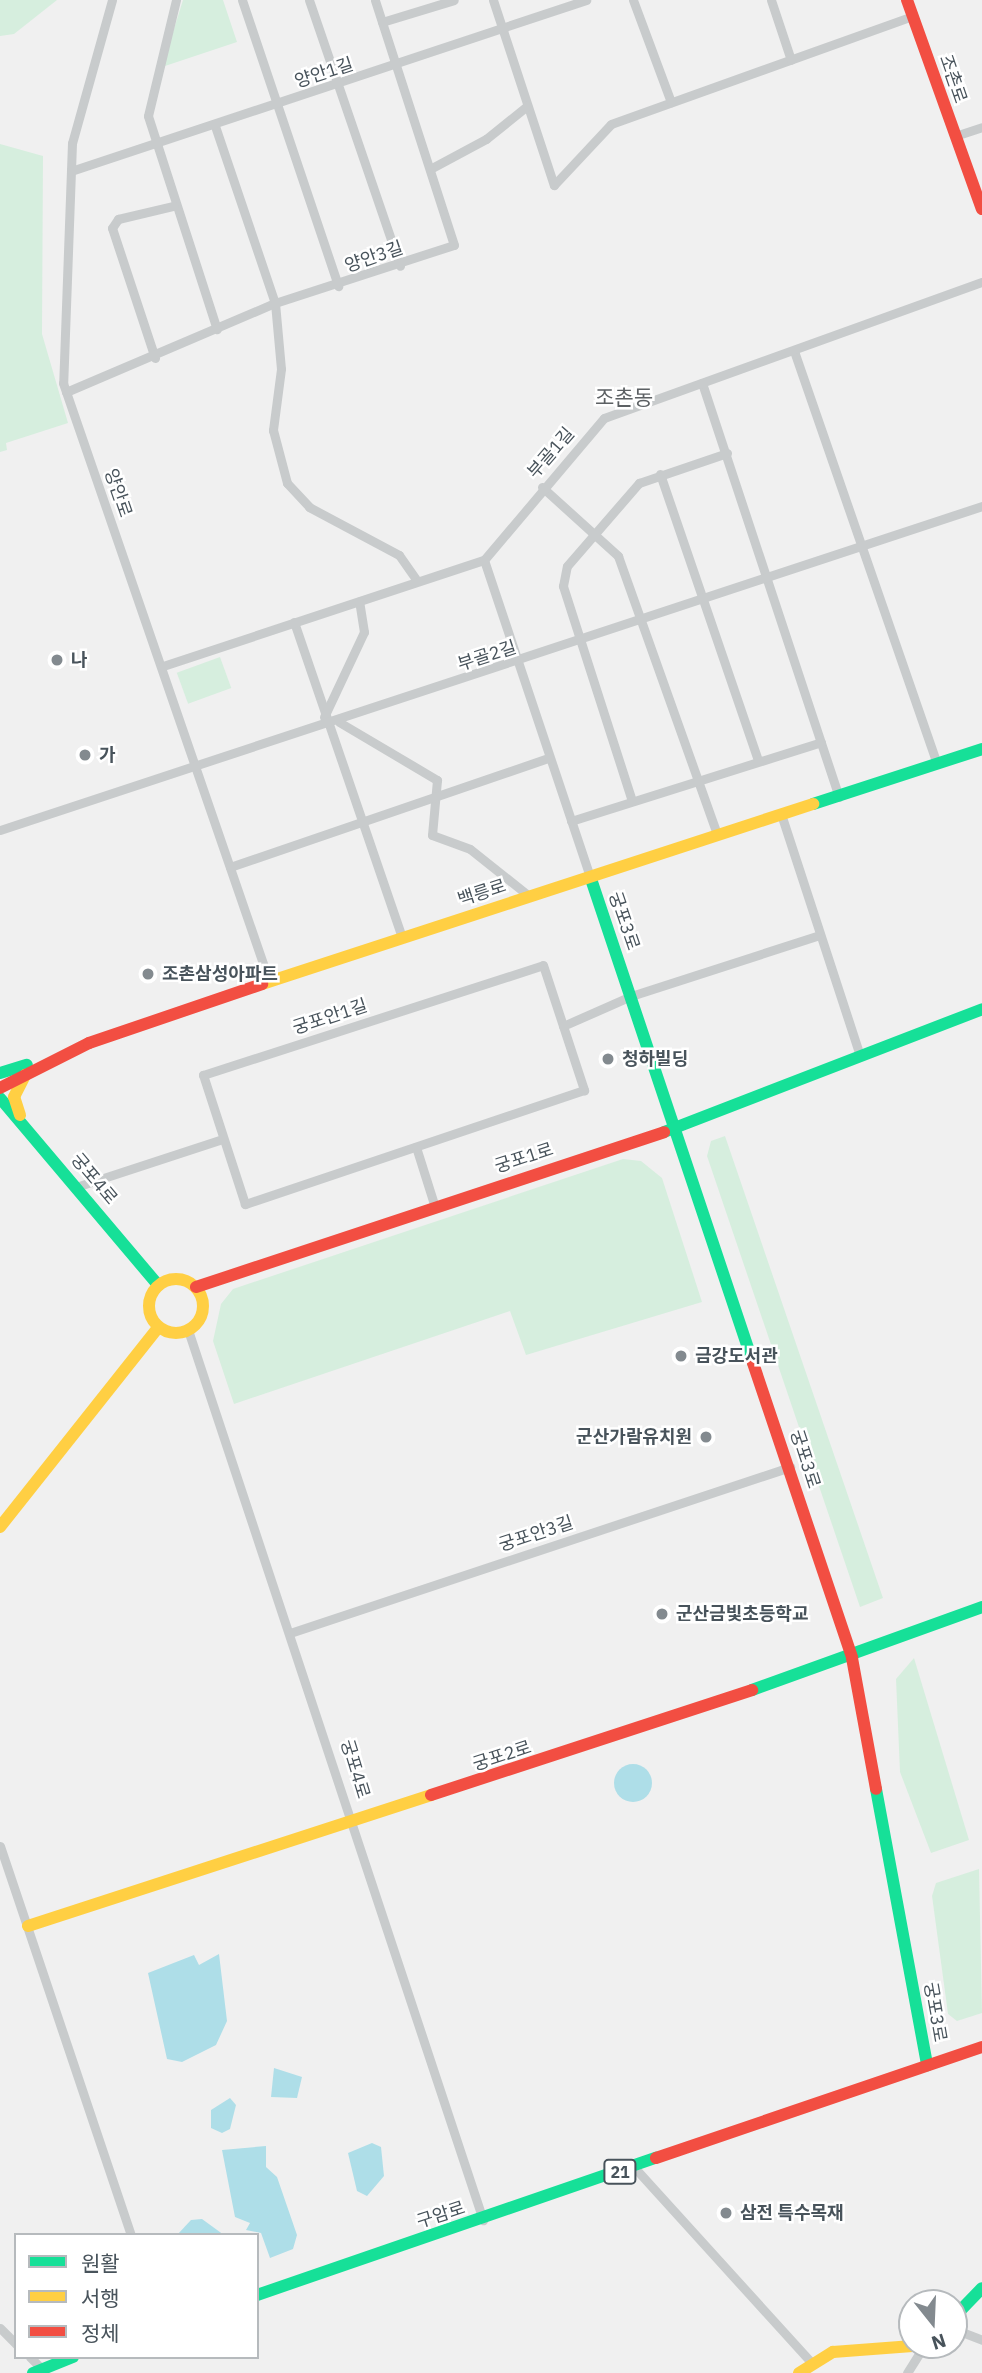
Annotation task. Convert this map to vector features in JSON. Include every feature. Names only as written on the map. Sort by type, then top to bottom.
[{"type":"street","name":"양안로","points":[[112,0],[72,143],[66,392],[163,666],[269,981]]},
{"type":"street","points":[[176,0],[148,116],[173,206],[217,330]]},
{"type":"street","points":[[243,0],[338,286]]},
{"type":"street","points":[[309,0],[400,266]]},
{"type":"street","name":"양안3길","points":[[66,392],[155,358],[275,303],[400,266],[454,245],[375,0]]},
{"type":"street","points":[[382,22],[454,0]]},
{"type":"street","points":[[493,0],[499,28],[554,185],[611,124],[912,16]]},
{"type":"street","points":[[633,0],[671,102]]},
{"type":"street","points":[[771,0],[791,60]]},
{"type":"street","name":"조촌로","points":[[907,0],[982,209]]},
{"type":"street","name":"양안1길","points":[[71,171],[158,146],[583,1]]},
{"type":"street","points":[[430,169],[486,139],[527,106]]},
{"type":"street","points":[[215,126],[275,303],[281,369],[273,430],[287,483],[309,507],[399,555],[416,579]]},
{"type":"street","points":[[955,136],[982,127]]},
{"type":"street","points":[[155,358],[112,228],[118,219],[173,206]]},
{"type":"street","name":"부골1길","points":[[484,560],[542,487],[604,418],[982,282]]},
{"type":"street","points":[[794,351],[937,764]]},
{"type":"street","points":[[702,383],[839,796]]},
{"type":"street","points":[[632,801],[562,586],[567,566],[639,483],[727,453]]},
{"type":"street","points":[[660,474],[707,600],[758,760]]},
{"type":"street","points":[[542,487],[618,556],[717,834]]},
{"type":"street","name":"부골2길","points":[[0,830],[196,768],[326,721],[338,722],[769,580],[982,506]]},
{"type":"street","points":[[163,666],[359,601],[416,579],[484,560],[591,878]]},
{"type":"street","points":[[326,721],[364,632],[359,601]]},
{"type":"street","points":[[294,622],[359,823],[402,938]]},
{"type":"street","points":[[338,722],[437,780],[432,835],[470,849],[529,896]]},
{"type":"street","points":[[571,821],[821,742]]},
{"type":"street","name":"백릉로","points":[[0,1088],[71,1051],[269,981],[982,749]]},
{"type":"street","points":[[230,867],[434,800],[549,758]]},
{"type":"street","points":[[781,814],[817,936],[859,1053]]},
{"type":"street","name":"궁포3로","points":[[591,878],[852,1658],[927,2065]]},
{"type":"street","points":[[79,1186],[223,1139],[245,1204],[416,1147],[584,1090],[563,1026],[631,996],[817,936]]},
{"type":"street","name":"궁포안1길","points":[[223,1139],[203,1075],[215,1071],[543,965],[563,1026]]},
{"type":"street","name":"궁포1로","points":[[196,1287],[434,1204],[673,1129],[859,1053],[982,1009]]},
{"type":"street","points":[[0,1073],[71,1051]]},
{"type":"street","points":[[24,1125],[14,1097],[26,1073]]},
{"type":"street","name":"궁포4로","points":[[0,1098],[79,1186],[158,1285]]},
{"type":"street","points":[[0,1115],[24,1125]]},
{"type":"street","points":[[416,1147],[434,1204]]},
{"type":"street","points":[[181,1279],[196,1287],[203,1311],[188,1331],[158,1328],[148,1307],[158,1285],[181,1279]]},
{"type":"street","points":[[0,1527],[158,1328]]},
{"type":"street","name":"궁포4로","points":[[188,1331],[293,1632],[483,2220]]},
{"type":"street","name":"궁포안3길","points":[[293,1632],[790,1467]]},
{"type":"street","name":"궁포2로","points":[[27,1926],[852,1658],[982,1607]]},
{"type":"street","points":[[0,1846],[130,2233]]},
{"type":"street","name":"구암로","points":[[259,2294],[483,2220],[982,2047]]},
{"type":"street","points":[[634,2167],[810,2361]]},
{"type":"street","points":[[968,2302],[982,2288]]},
{"type":"street","points":[[0,2328],[14,2342]]},
{"type":"street","points":[[799,2373],[810,2361],[833,2352],[898,2348]]},
{"type":"street","points":[[40,2371],[68,2359]]},
{"type":"green space","points":[[0,0],[57,0],[14,34],[0,36]]},
{"type":"green space","points":[[183,0],[223,0],[237,42],[162,67]]},
{"type":"green space","points":[[0,144],[43,156],[42,334],[68,423],[6,443],[7,450],[0,452]]},
{"type":"green space","points":[[220,657],[231,688],[188,704],[177,673]]},
{"type":"green space","points":[[725,1136],[883,1598],[860,1607],[707,1156],[711,1141]]},
{"type":"green space","points":[[623,1159],[641,1161],[662,1178],[702,1302],[526,1355],[510,1311],[234,1404],[213,1341],[221,1304],[233,1289]]},
{"type":"green space","points":[[914,1658],[969,1840],[931,1853],[900,1772],[896,1679]]},
{"type":"green space","points":[[979,1869],[982,2013],[957,2021],[948,2014],[932,1896],[936,1883]]},
{"type":"water","points":[[633,1764],[646,1770],[652,1783],[646,1796],[633,1802],[620,1796],[614,1783],[620,1770]]},
{"type":"water","points":[[219,1954],[227,2021],[216,2045],[182,2062],[167,2059],[148,1973],[194,1955],[199,1965]]},
{"type":"water","points":[[274,2068],[302,2077],[297,2098],[271,2097]]},
{"type":"water","points":[[230,2098],[236,2105],[230,2129],[222,2133],[211,2128],[211,2110]]},
{"type":"water","points":[[372,2143],[381,2147],[384,2176],[367,2196],[357,2191],[348,2153]]},
{"type":"water","points":[[266,2146],[266,2167],[277,2177],[297,2235],[293,2249],[270,2258],[261,2233],[246,2230],[250,2223],[235,2217],[222,2150]]},
{"type":"water","points":[[202,2219],[221,2233],[179,2233],[191,2220]]},
{"type":"traffic: fast","points":[[813,804],[982,749]]},
{"type":"traffic: fast","points":[[591,879],[753,1363]]},
{"type":"traffic: fast","points":[[664,1132],[982,1009]]},
{"type":"traffic: fast","points":[[0,1073],[27,1065]]},
{"type":"traffic: fast","points":[[0,1098],[158,1285]]},
{"type":"traffic: fast","points":[[752,1690],[982,1607]]},
{"type":"traffic: fast","points":[[876,1789],[927,2065]]},
{"type":"traffic: fast","points":[[259,2294],[656,2158]]},
{"type":"traffic: fast","points":[[968,2302],[982,2288]]},
{"type":"traffic: fast","points":[[33,2373],[68,2359]]},
{"type":"traffic: slow","points":[[262,984],[813,804]]},
{"type":"traffic: slow","points":[[20,1115],[14,1097],[25,1075]]},
{"type":"traffic: slow","points":[[181,1279],[191,1283],[199,1291],[203,1306],[199,1321],[191,1329],[171,1333],[161,1329],[153,1321],[149,1301],[153,1291],[161,1283],[181,1279]]},
{"type":"traffic: slow","points":[[0,1527],[158,1328]]},
{"type":"traffic: slow","points":[[28,1926],[431,1795]]},
{"type":"traffic: slow","points":[[799,2373],[833,2352],[898,2347]]},
{"type":"traffic: jam","points":[[907,0],[982,209]]},
{"type":"traffic: jam","points":[[0,1088],[89,1043],[262,984]]},
{"type":"traffic: jam","points":[[196,1287],[664,1132]]},
{"type":"traffic: jam","points":[[753,1363],[852,1658],[876,1789]]},
{"type":"traffic: jam","points":[[431,1795],[752,1690]]},
{"type":"traffic: jam","points":[[656,2158],[982,2047]]},
{"type":"place","name":"나","points":[[57,660]]},
{"type":"place","name":"가","points":[[85,755]]},
{"type":"place","name":"조촌삼성아파트","points":[[148,974]]},
{"type":"place","name":"청하빌딩","points":[[608,1059]]},
{"type":"place","name":"금강도서관","points":[[681,1356]]},
{"type":"place","name":"군산가람유치원","points":[[706,1437]]},
{"type":"place","name":"군산금빛초등학교","points":[[662,1614]]},
{"type":"place","name":"삼전 특수목재","points":[[726,2213]]},
{"type":"district","name":"조촌동","points":[[624,397]]}]
